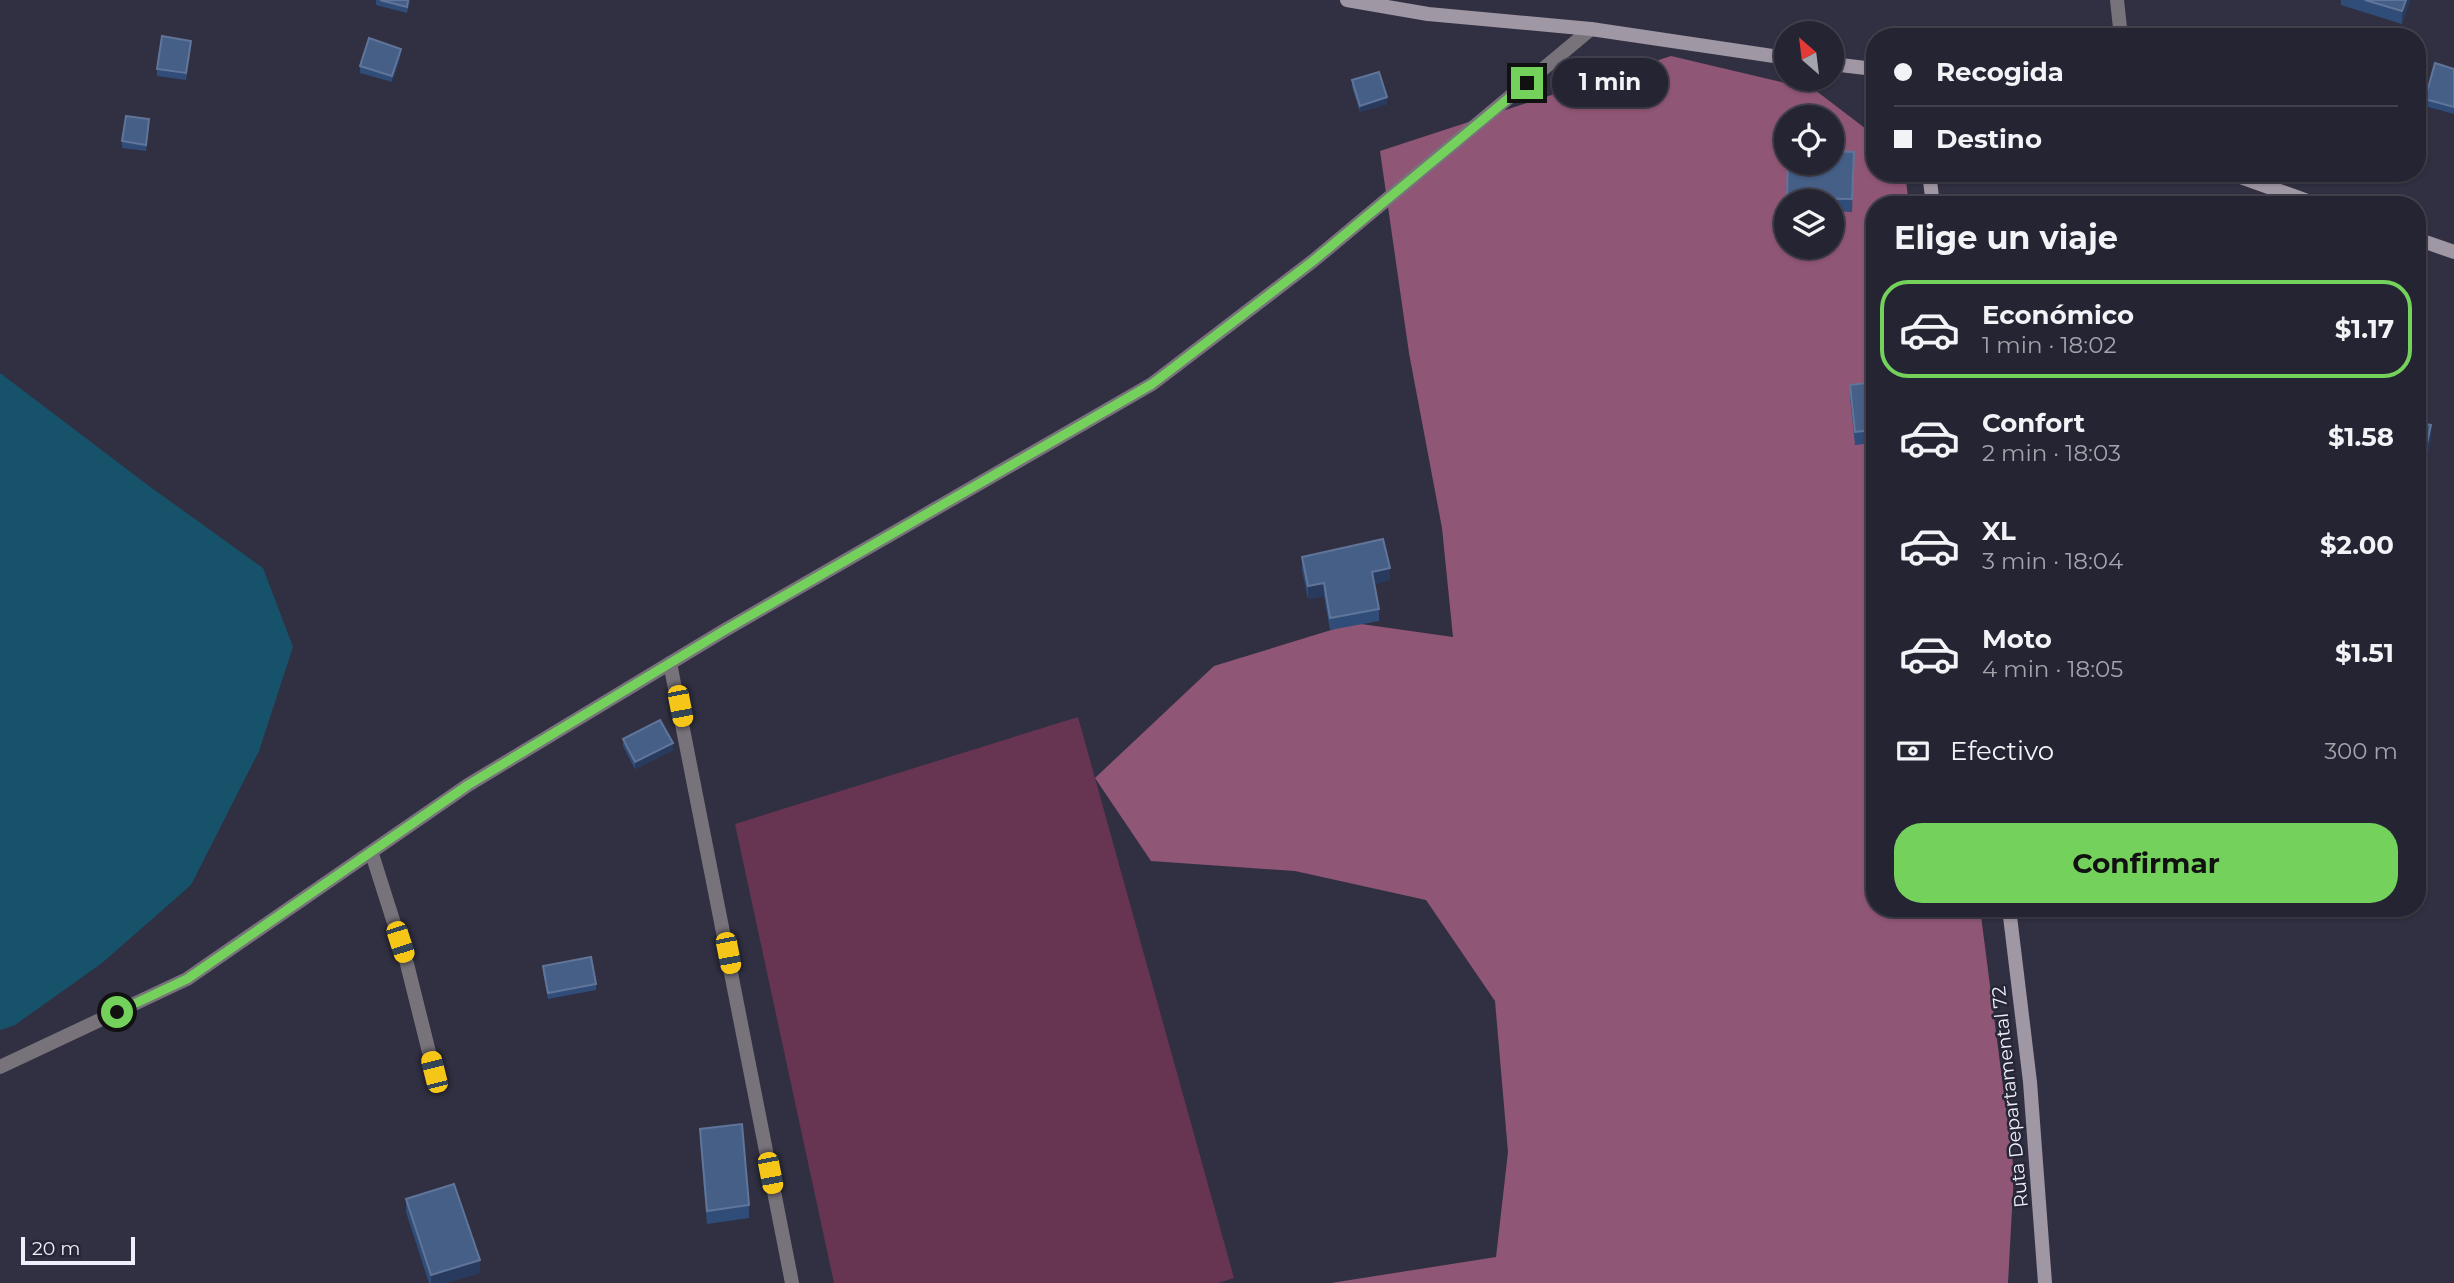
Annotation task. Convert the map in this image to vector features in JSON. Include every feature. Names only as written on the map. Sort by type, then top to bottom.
[{"type":"main road","points":[[1348,0],[1428,14],[1591,29],[1774,56]]},
{"type":"main road","points":[[1844,65],[1866,68]]},
{"type":"main road","points":[[2254,182],[2294,196]]},
{"type":"main road","points":[[2426,242],[2454,252]]},
{"type":"main road","name":"Ruta Departamental 72","points":[[2010,917],[2030,1082],[2045,1283]]},
{"type":"street","points":[[2117,0],[2120,28]]},
{"type":"street","points":[[0,1067],[187,979],[468,785],[670,663],[1152,384],[1313,261],[1591,29]]},
{"type":"street","points":[[670,663],[792,1283]]},
{"type":"street","points":[[372,853],[407,964],[434,1072]]},
{"type":"shaded area","points":[[1671,56],[1774,80],[1774,91],[1816,91],[1835,105],[1774,105],[1774,175],[1844,175],[1844,112],[1866,129],[1866,182],[1906,182],[1908,196],[1866,196],[1866,917],[1981,917],[2014,1172],[2008,1283],[1331,1283],[1496,1257],[1508,1152],[1495,1001],[1426,900],[1295,871],[1151,861],[1095,778],[1214,666],[1354,623],[1453,637],[1442,528],[1409,353],[1380,151]]},
{"type":"shaded area","points":[[1078,717],[1234,1278],[1218,1283],[834,1283],[735,824]]},
{"type":"water","points":[[0,373],[263,568],[293,647],[259,751],[191,885],[102,963],[15,1025],[0,1030]]},
{"type":"building","points":[[380,0],[408,0],[407,7]]},
{"type":"building","points":[[2365,0],[2406,0],[2402,11]]},
{"type":"building","points":[[162,36],[191,41],[186,73],[157,69]]},
{"type":"building","points":[[369,38],[401,49],[392,76],[360,66]]},
{"type":"building","points":[[2435,63],[2454,69],[2454,107],[2426,99]]},
{"type":"building","points":[[1379,72],[1387,97],[1360,106],[1352,80]]},
{"type":"building","points":[[126,116],[149,119],[146,145],[122,141]]},
{"type":"building","points":[[1844,152],[1854,152],[1852,199],[1844,199],[1844,189],[1787,189],[1788,175],[1844,175]]},
{"type":"building","points":[[1866,383],[1866,431],[1855,432],[1850,385]]},
{"type":"building","points":[[2426,424],[2431,425],[2426,448]]},
{"type":"building","points":[[1383,539],[1390,568],[1372,572],[1379,609],[1330,618],[1324,583],[1308,586],[1302,557]]},
{"type":"building","points":[[660,720],[673,743],[635,762],[623,739]]},
{"type":"building","points":[[591,957],[596,984],[548,993],[543,966]]},
{"type":"building","points":[[742,1124],[749,1205],[707,1211],[700,1129]]},
{"type":"building","points":[[454,1184],[480,1260],[431,1275],[406,1199]]},
{"type":"route","points":[[117,1012],[187,979],[468,785],[725,630],[1152,384],[1313,261],[1527,83]]}]
